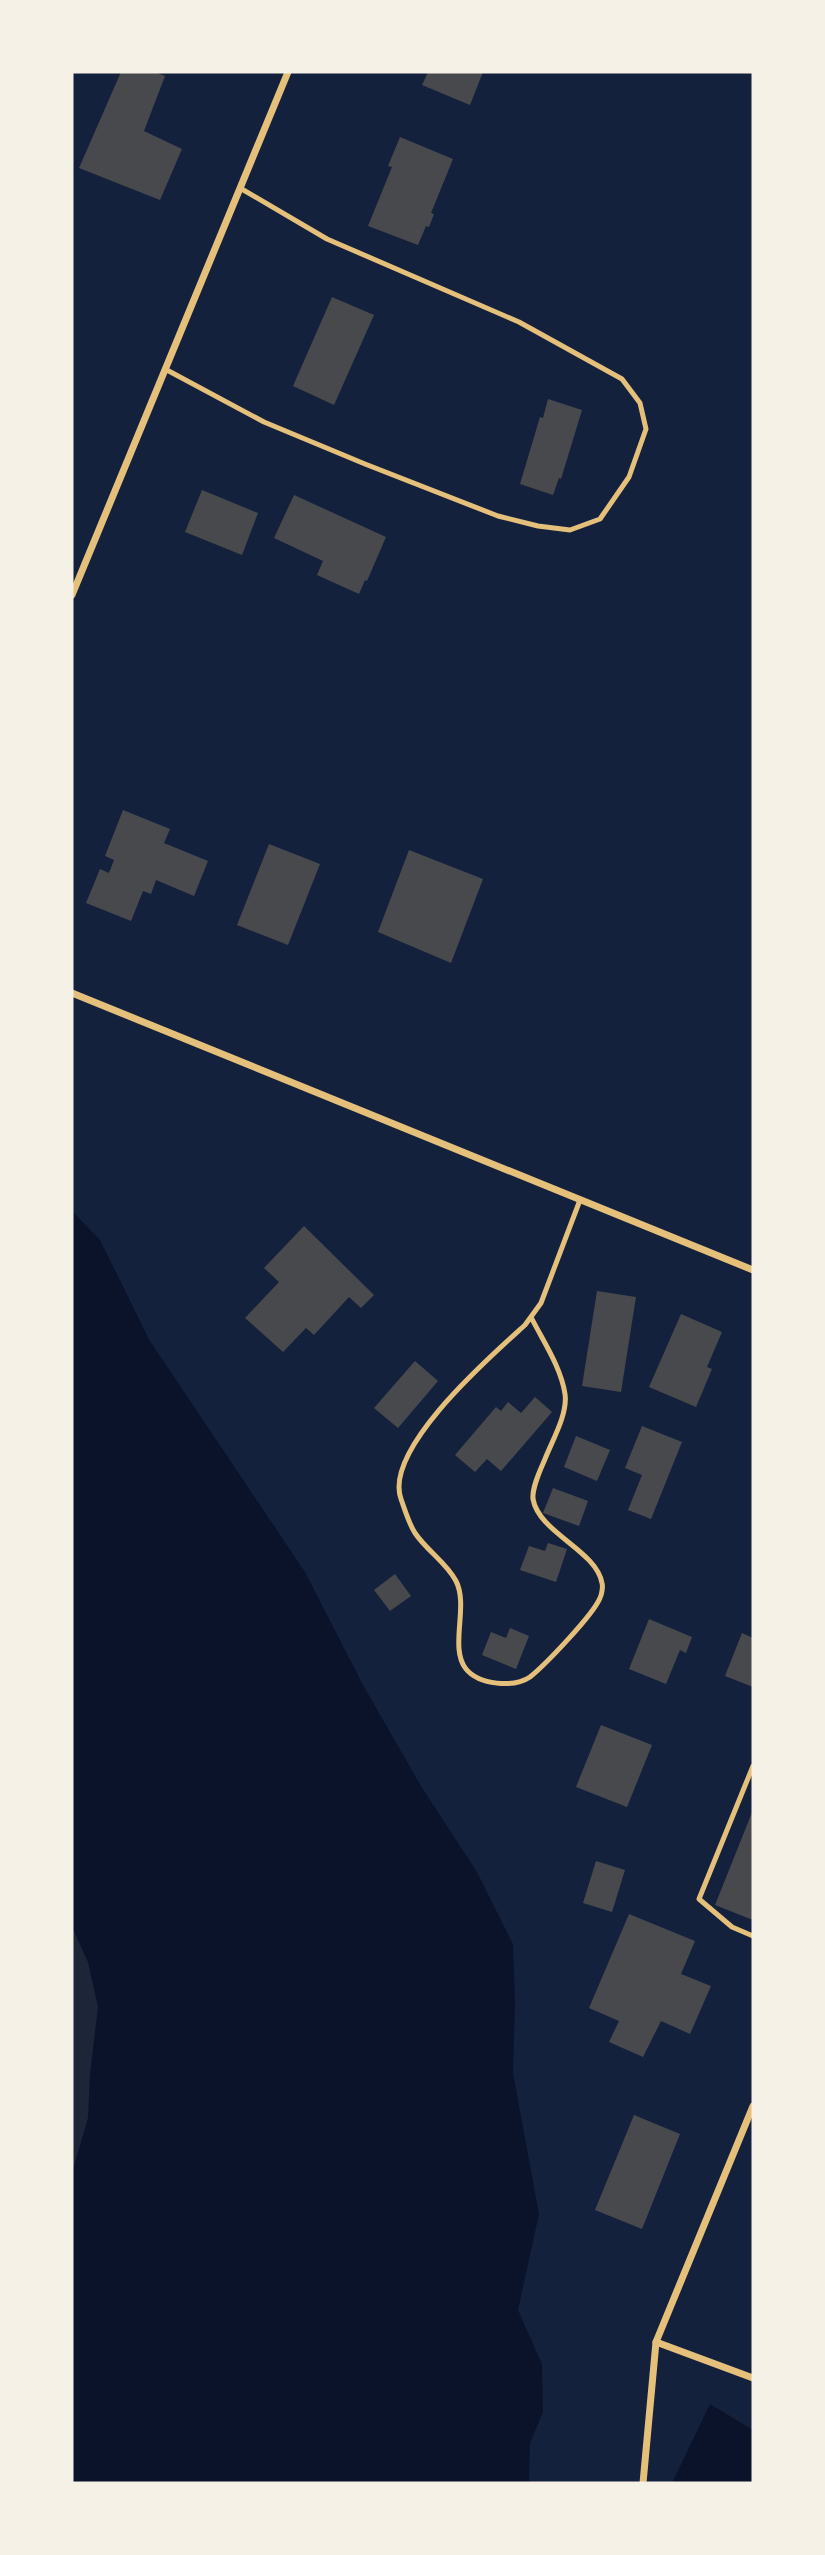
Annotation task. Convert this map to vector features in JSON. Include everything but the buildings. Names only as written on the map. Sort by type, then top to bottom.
[{"type":"street","points":[[72,595],[288,72]]},
{"type":"street","points":[[72,993],[753,1270]]},
{"type":"street","points":[[643,2483],[656,2342],[753,2106]]},
{"type":"street","points":[[656,2342],[753,2378]]},
{"type":"lane","points":[[165,369],[264,422],[340,454],[498,516],[538,526],[570,530],[600,519],[629,477],[646,429],[640,403],[622,379],[519,322],[327,239],[240,188]]},
{"type":"lane","points":[[531,1317],[554,1362],[565,1395],[563,1413],[533,1495],[537,1513],[583,1555],[598,1572],[603,1584],[600,1598],[572,1635],[528,1678],[503,1684],[482,1681],[466,1669],[460,1647],[461,1605],[458,1583],[415,1533],[399,1495],[402,1471],[425,1425],[477,1369],[531,1317],[541,1303],[580,1200]]},
{"type":"lane","points":[[753,1766],[699,1899],[732,1927],[753,1936]]},
{"type":"shaded area","points":[[72,1211],[100,1240],[150,1341],[305,1572],[363,1685],[421,1786],[477,1872],[513,1944],[513,2073],[539,2214],[518,2310],[542,2364],[543,2412],[530,2443],[529,2483],[72,2483],[72,2173],[88,2118],[98,2007],[88,1962],[72,1927]]},
{"type":"shaded area","points":[[72,1927],[88,1962],[98,2007],[88,2118],[72,2173]]},
{"type":"shaded area","points":[[710,2404],[753,2430],[753,2483],[672,2483]]}]
